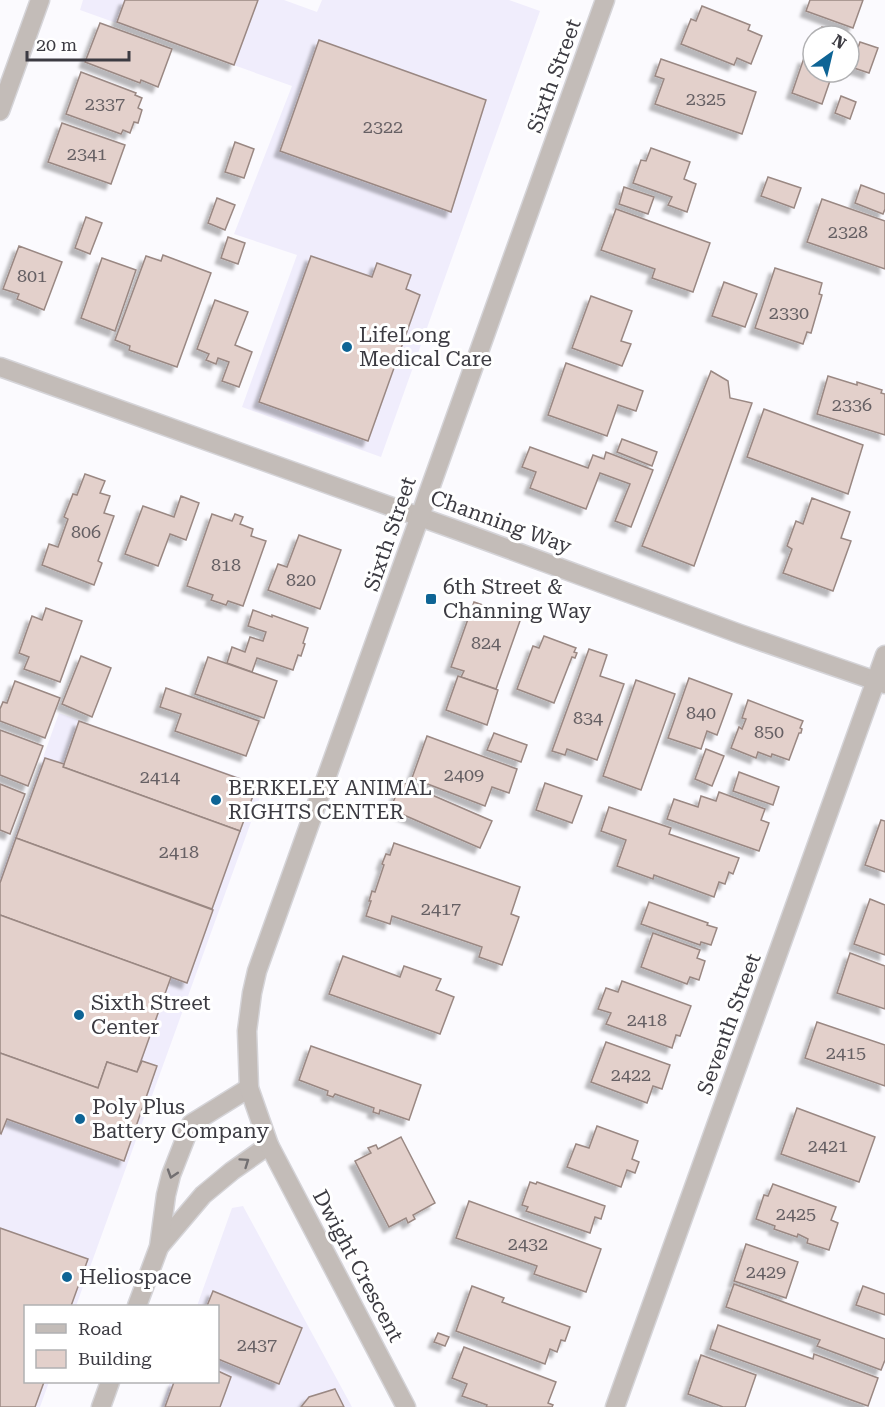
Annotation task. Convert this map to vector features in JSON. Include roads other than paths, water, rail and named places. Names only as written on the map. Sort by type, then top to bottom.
[{"type":"street","points":[[0,111],[40,0]]},
{"type":"street","name":"Sixth Street","points":[[269,1145],[249,1089],[247,1031],[257,971],[605,0]]},
{"type":"street","name":"Channing Way","points":[[0,367],[880,683]]},
{"type":"street","name":"Seventh Street","points":[[615,1407],[880,683],[885,656]]},
{"type":"street","points":[[137,1305],[159,1247],[171,1175],[191,1124],[249,1089]]},
{"type":"street","points":[[159,1247],[203,1195],[269,1145]]},
{"type":"street","name":"Dwight Crescent","points":[[269,1145],[406,1407]]},
{"type":"street","points":[[101,1407],[110,1383]]},
{"type":"place","name":"LifeLong Medical Care","points":[[347,347]]},
{"type":"place","name":"6th Street & Channing Way","points":[[431,599]]},
{"type":"place","name":"BERKELEY ANIMAL RIGHTS CENTER","points":[[216,800]]},
{"type":"place","name":"Sixth Street Center","points":[[79,1015]]},
{"type":"place","name":"Poly Plus Battery Company","points":[[80,1119]]},
{"type":"place","name":"Heliospace","points":[[67,1277]]}]
